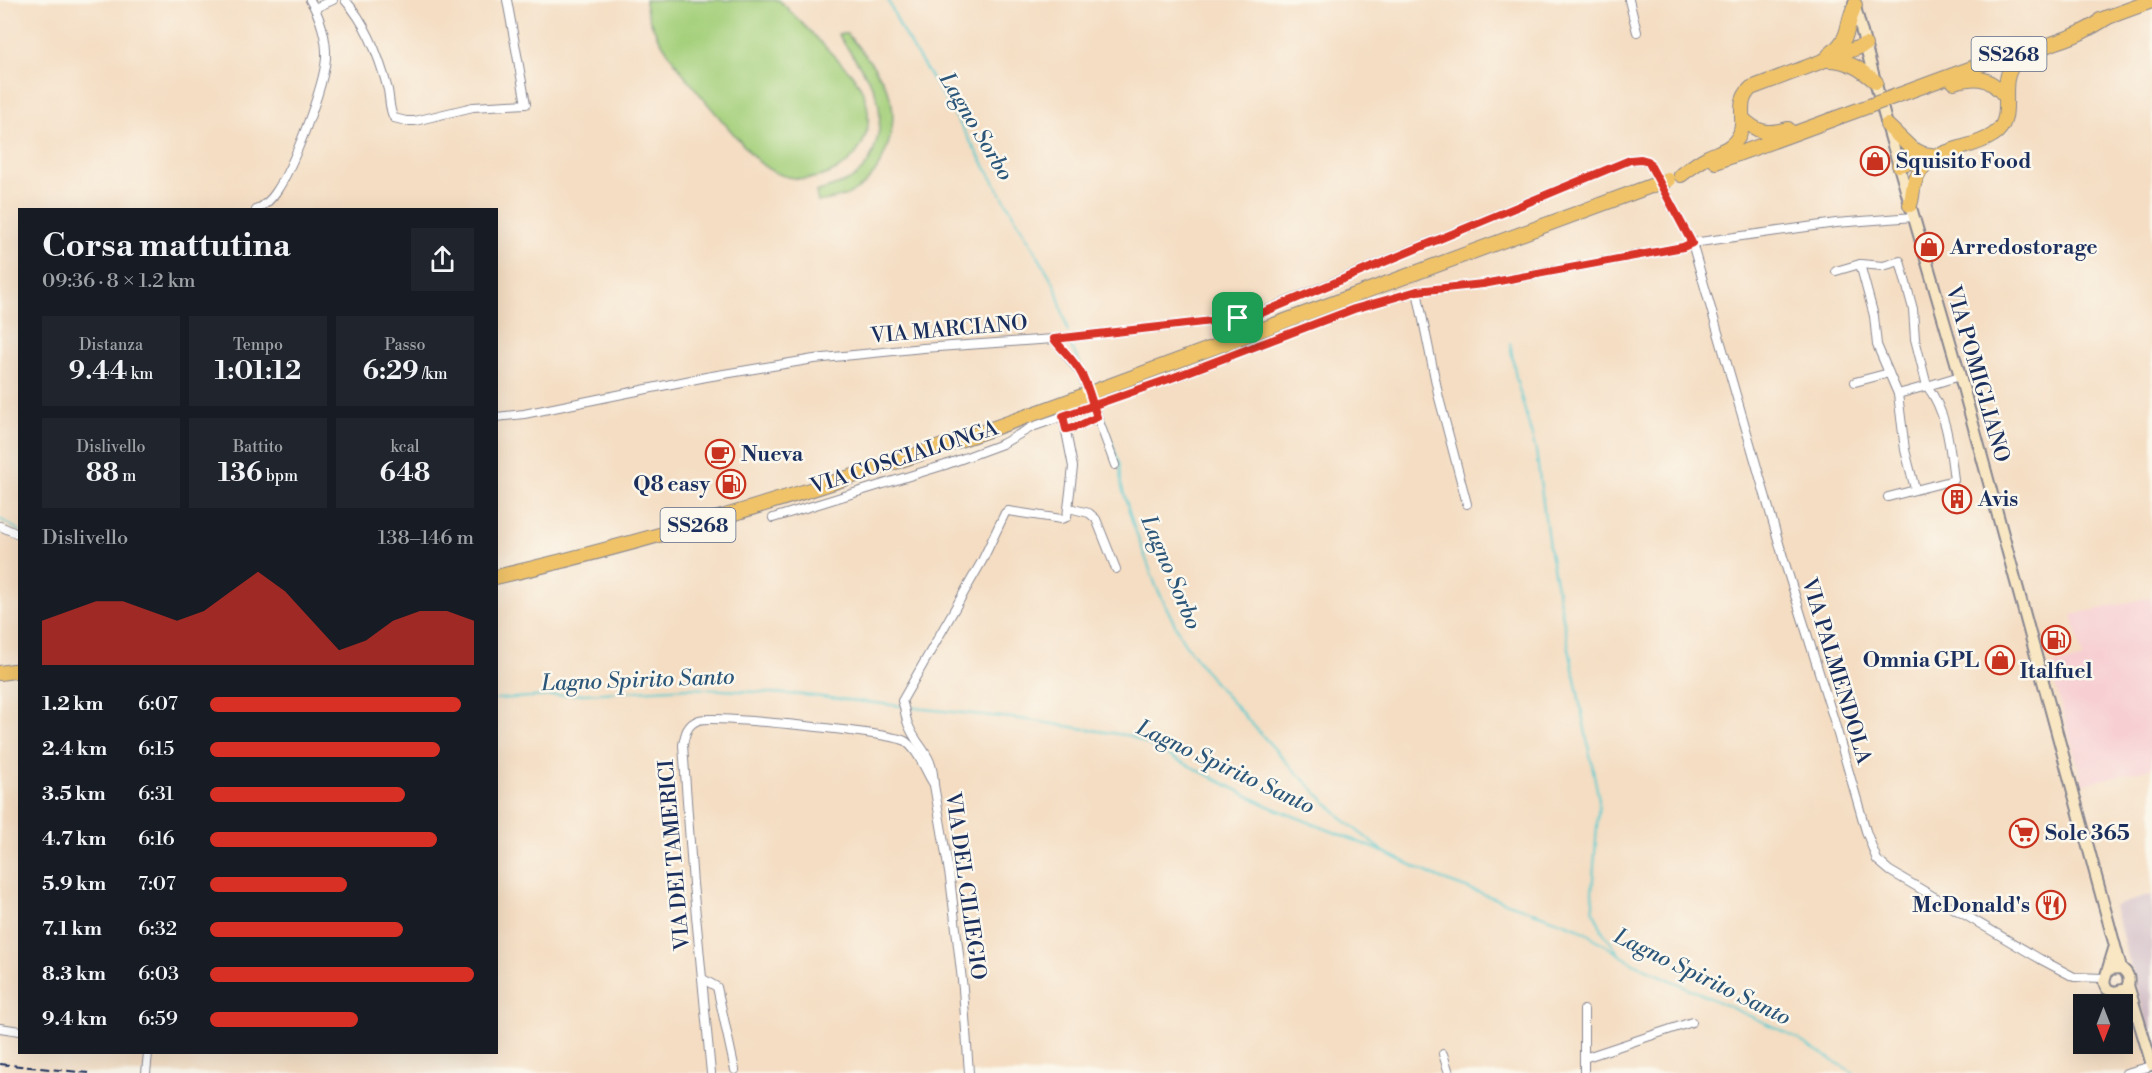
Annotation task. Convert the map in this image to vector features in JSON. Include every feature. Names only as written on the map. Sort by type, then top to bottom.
[{"type":"highway","name":"SS268","points":[[498,577],[626,545],[728,516],[1077,404],[1464,255],[2152,1]]},
{"type":"highway","points":[[1823,60],[1838,48],[1846,37],[1854,3]]},
{"type":"highway","name":"SS268","points":[[1899,165],[1938,156],[1993,135],[2001,128],[2006,114],[2005,96],[2008,73],[2013,64],[2019,59],[2081,33],[2108,17]]},
{"type":"highway","name":"SS268","points":[[1674,178],[1701,161],[1732,146],[1742,129],[1741,105],[1746,92],[1751,88],[1865,45]]},
{"type":"highway","points":[[1823,60],[1839,60],[1852,64],[1876,82]]},
{"type":"highway","name":"SS268","points":[[1910,90],[1978,78],[1991,82],[2005,96]]},
{"type":"highway","points":[[1742,117],[1753,128],[1761,132],[1770,132],[1837,117]]},
{"type":"highway","points":[[1887,125],[1911,148],[1923,154],[1938,156]]},
{"type":"highway","points":[[1912,211],[1915,180],[1922,168],[1938,156]]},
{"type":"highway","points":[[0,673],[18,670]]},
{"type":"main road","name":"VIA POMIGLIANO","points":[[1854,3],[1960,376],[2115,946],[2111,972]]},
{"type":"main road","points":[[2125,988],[2110,991],[2105,985],[2111,972],[2129,977],[2125,988],[2134,1004],[2151,1060]]},
{"type":"street","points":[[260,208],[267,204],[277,190],[291,161],[322,79],[326,49],[315,8],[310,0]]},
{"type":"street","points":[[315,8],[333,0]]},
{"type":"street","points":[[345,0],[359,15],[379,62],[388,90],[391,113],[394,118],[406,121],[474,107],[526,104],[507,0]]},
{"type":"street","points":[[1629,0],[1636,32]]},
{"type":"street","name":"VIA PALMENDOLA","points":[[1630,160],[1648,161],[1692,243],[1783,557],[1866,831],[1877,860],[1890,870],[2074,977],[2111,972]]},
{"type":"street","name":"VIA MARCIANO","points":[[498,417],[524,414],[706,376],[813,359],[923,348],[1054,339],[1238,318],[1264,312],[1630,160]]},
{"type":"street","points":[[1108,393],[1169,379],[1354,309],[1417,291],[1483,284],[1683,247],[1692,243],[1836,224],[1912,211]]},
{"type":"street","points":[[1836,271],[1860,264],[1883,266],[1900,261],[1913,309],[1915,339],[1927,386],[1934,395],[1948,434],[1954,480],[1888,497]]},
{"type":"street","points":[[1860,264],[1874,316],[1877,345],[1898,394],[1905,450],[1916,489]]},
{"type":"street","points":[[1417,291],[1439,398],[1467,504]]},
{"type":"street","points":[[1054,339],[1082,375],[1115,465]]},
{"type":"street","points":[[1855,382],[1889,373]]},
{"type":"street","points":[[1898,394],[1960,376]]},
{"type":"street","name":"VIA COSCIALONGA","points":[[773,518],[945,465],[1002,444],[1032,427],[1063,416],[1077,404]]},
{"type":"street","points":[[1063,416],[1073,467],[1069,508],[1089,513],[1096,519],[1116,569]]},
{"type":"street","points":[[1066,429],[1097,417]]},
{"type":"street","name":"VIA DEL CILIEGIO","points":[[969,1073],[951,878],[933,770],[928,755],[907,723],[902,700],[982,561],[1005,513],[1008,511],[1066,518],[1069,508]]},
{"type":"street","points":[[0,526],[17,530]]},
{"type":"street","name":"VIA DEI TAMERICI","points":[[711,1073],[693,884],[683,745],[690,726],[702,719],[731,719],[879,734],[904,740],[913,749],[934,785]]},
{"type":"street","points":[[703,979],[717,987],[735,1070]]},
{"type":"street","points":[[1584,1010],[1584,1073]]},
{"type":"street","points":[[1584,1058],[1692,1022]]},
{"type":"street","points":[[0,1028],[18,1030]]},
{"type":"street","points":[[146,1073],[148,1054]]},
{"type":"street","points":[[1443,1054],[1449,1073]]},
{"type":"street","points":[[2126,1073],[2151,1060]]},
{"type":"shaded area","points":[[2152,597],[2152,768],[2083,784],[2050,666],[2083,658],[2072,615]]},
{"type":"shaded area","points":[[2152,895],[2152,1043],[2114,906]]},
{"type":"green space","points":[[645,0],[779,0],[849,71],[863,92],[868,117],[864,139],[853,157],[836,170],[816,177],[794,178],[772,171],[752,155],[688,80],[658,36],[648,17]]},
{"type":"green space","points":[[838,34],[847,34],[881,78],[889,94],[893,118],[888,144],[870,179],[846,195],[818,202],[816,192],[849,180],[865,167],[878,136],[879,113],[875,92]]},
{"type":"waterway","name":"Lagno Sorbo","points":[[888,0],[902,31],[1055,285],[1068,332]]},
{"type":"waterway","points":[[1510,343],[1516,378],[1536,451],[1549,547],[1599,800],[1592,893],[1594,912],[1603,932],[1619,954]]},
{"type":"waterway","name":"Lagno Sorbo","points":[[1070,344],[1092,387]]},
{"type":"waterway","name":"Lagno Sorbo","points":[[1100,406],[1120,466],[1121,484],[1133,524],[1156,586],[1183,641],[1213,681],[1290,766],[1345,821],[1382,850]]},
{"type":"waterway","name":"Lagno Spirito Santo","points":[[0,519],[18,530]]},
{"type":"waterway","name":"Lagno Spirito Santo","points":[[498,699],[689,688],[804,695],[901,706]]},
{"type":"waterway","name":"Lagno Spirito Santo","points":[[906,707],[1021,719],[1131,736],[1268,806],[1384,852],[1441,879],[1578,928],[1633,963],[1787,1033],[1854,1073]]},
{"type":"railway","points":[[0,1064],[89,1073]]},
{"type":"place","name":"Squisito Food","points":[[1875,161]]},
{"type":"place","name":"Arredostorage","points":[[1929,247]]},
{"type":"place","name":"Nueva","points":[[720,454]]},
{"type":"place","name":"Q8 easy","points":[[731,484]]},
{"type":"place","name":"Avis","points":[[1957,499]]},
{"type":"place","name":"Italfuel","points":[[2056,640]]},
{"type":"place","name":"Omnia GPL","points":[[2000,660]]},
{"type":"place","name":"Sole 365","points":[[2024,833]]},
{"type":"place","name":"McDonald's","points":[[2051,905]]},
{"type":"route","points":[[1238,318],[1054,339],[1082,375],[1086,386],[1096,412],[1097,417],[1066,429],[1063,416],[1078,411],[1110,399],[1169,379],[1354,309],[1417,291],[1483,284],[1683,247],[1692,243],[1648,161],[1630,160],[1264,312],[1238,318]]}]
